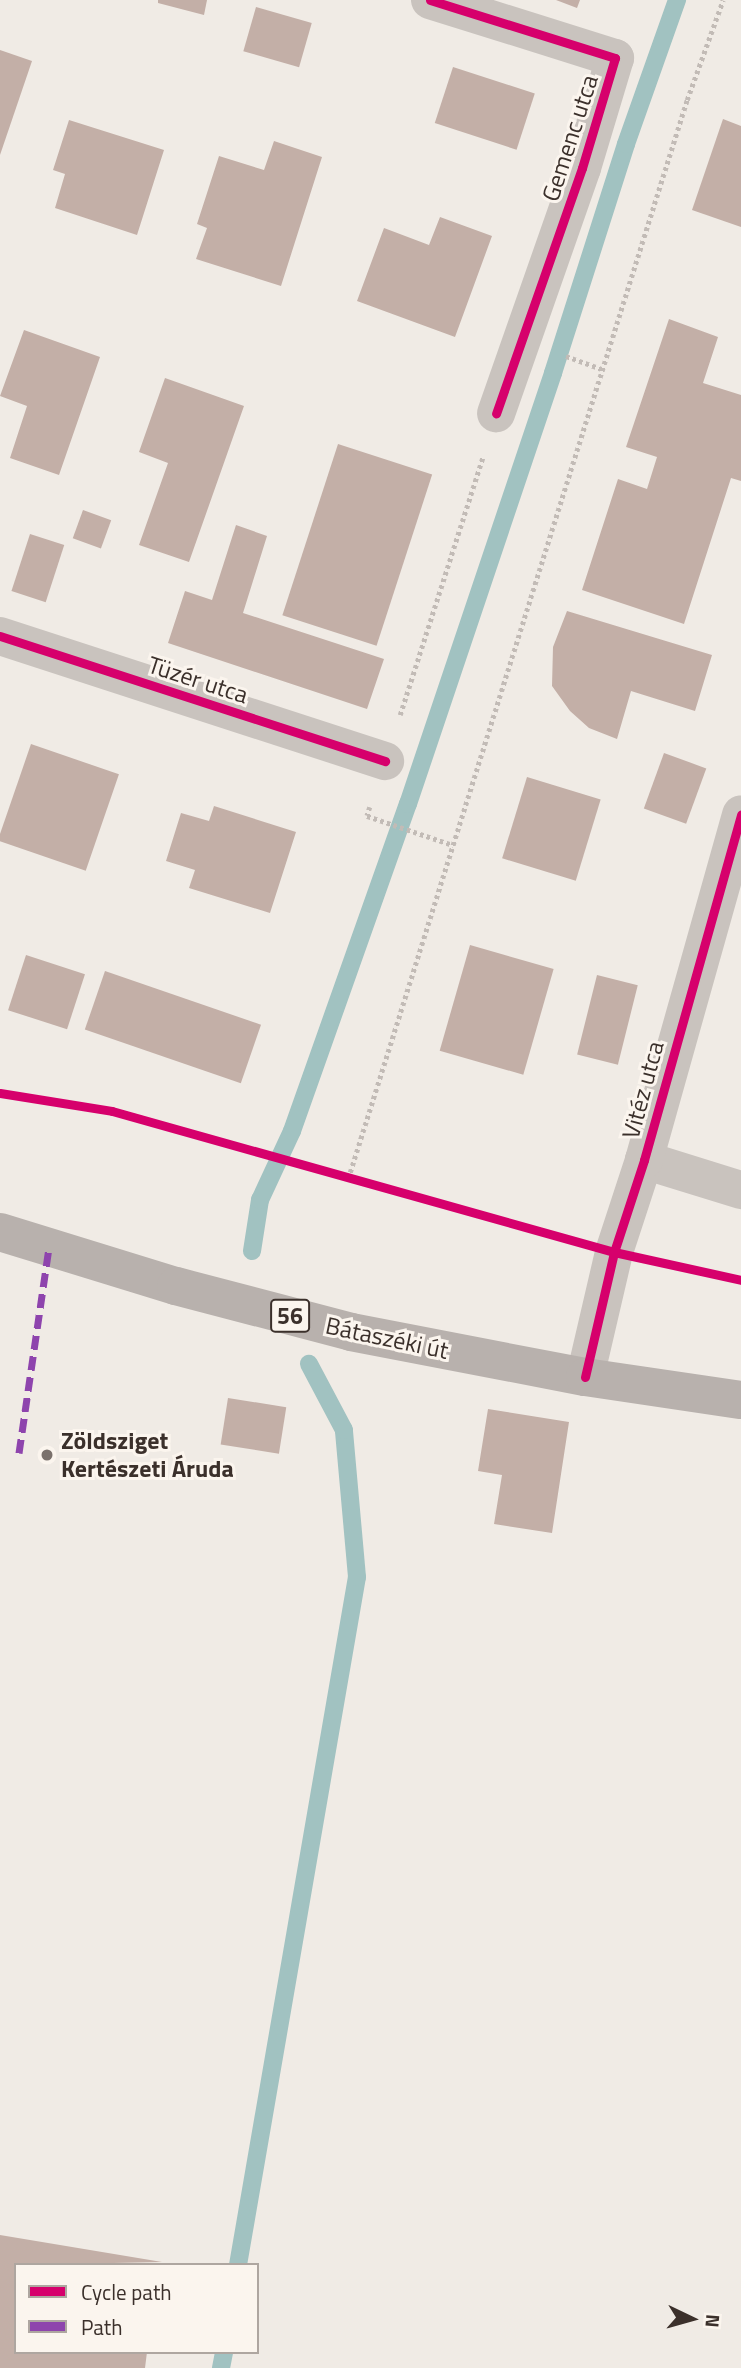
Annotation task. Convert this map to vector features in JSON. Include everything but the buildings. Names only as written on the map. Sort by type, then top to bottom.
[{"type":"main road","name":"Bátaszéki út","points":[[0,1232],[176,1286],[351,1332],[584,1377],[741,1400]]},
{"type":"street","name":"Gemenc utca","points":[[430,0],[615,58],[582,168],[496,413]]},
{"type":"street","name":"Tüzér utca","points":[[0,636],[385,761]]},
{"type":"street","name":"Vitéz utca","points":[[584,1377],[614,1252],[734,862],[741,814]]},
{"type":"street","points":[[644,1160],[741,1190]]},
{"type":"path","points":[[348,1179],[683,113],[723,0]]},
{"type":"path","points":[[453,845],[367,816],[496,413]]},
{"type":"path","points":[[336,1176],[361,1182]]},
{"type":"waterway","points":[[252,1251],[260,1200],[292,1131],[408,804],[553,373],[626,144],[677,0]]},
{"type":"waterway","points":[[238,2263],[357,1577],[344,1430],[309,1364]]},
{"type":"waterway","points":[[221,2368],[224,2354]]},
{"type":"marked path","points":[[19,1453],[49,1248]]},
{"type":"cycle path","points":[[430,0],[615,58],[582,168],[496,413]]},
{"type":"cycle path","points":[[0,636],[385,761]]},
{"type":"cycle path","points":[[585,1377],[614,1252],[644,1160],[741,814]]},
{"type":"cycle path","points":[[0,1093],[112,1111],[614,1252],[741,1280]]},
{"type":"place","name":"Zöldsziget Kertészeti Áruda","points":[[47,1455]]}]
